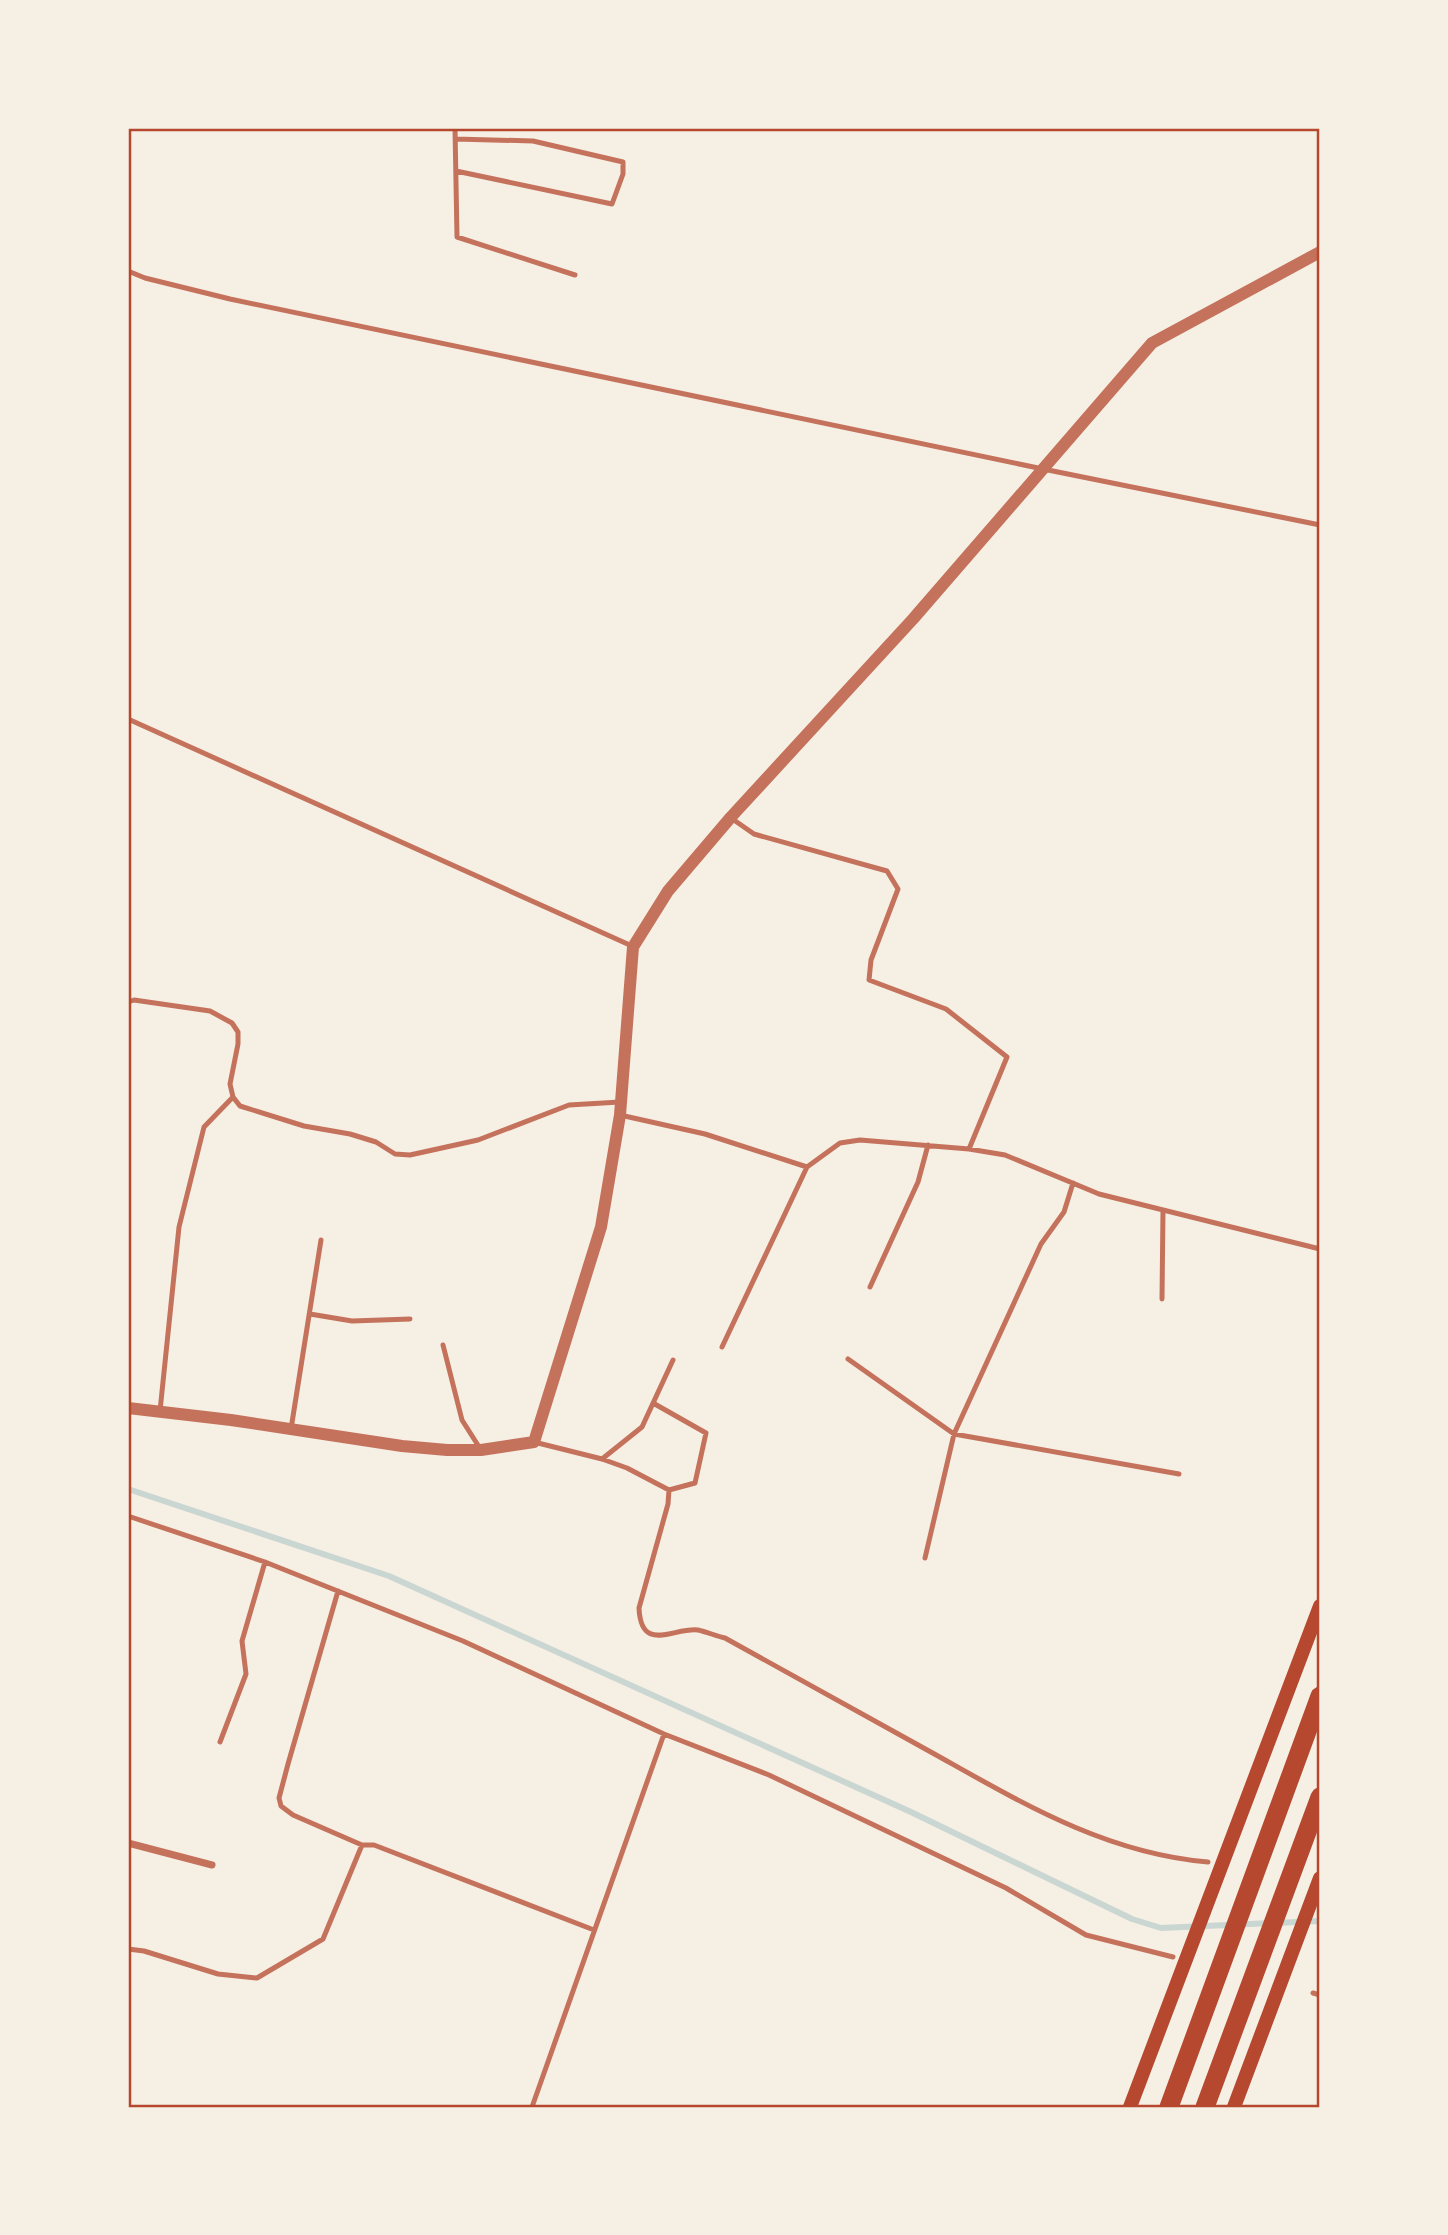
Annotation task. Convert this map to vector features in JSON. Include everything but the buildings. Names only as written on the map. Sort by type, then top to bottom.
[{"type":"highway","points":[[1169,2107],[1320,1696]]},
{"type":"highway","points":[[1205,2107],[1320,1797]]},
{"type":"main road","points":[[1130,2107],[1320,1606]]},
{"type":"main road","points":[[1234,2107],[1320,1878]]},
{"type":"street","points":[[128,1408],[447,1450],[481,1450],[534,1442],[601,1227],[620,1109],[633,947],[668,891],[730,817],[913,619],[1152,343],[1320,252]]},
{"type":"street","points":[[128,1843],[212,1865]]},
{"type":"lane","points":[[455,128],[457,237],[575,275]]},
{"type":"lane","points":[[456,139],[533,141],[623,162],[623,174],[612,204],[456,171]]},
{"type":"lane","points":[[128,271],[145,278],[230,299],[1320,525]]},
{"type":"lane","points":[[128,719],[633,947]]},
{"type":"lane","points":[[730,817],[754,834],[887,871],[898,889],[871,960],[869,981],[946,1009],[1007,1057],[969,1149]]},
{"type":"lane","points":[[128,1002],[134,1000],[210,1011],[232,1023],[238,1032],[239,1044],[230,1084],[233,1097],[240,1106],[304,1126],[376,1142],[395,1154],[410,1155],[478,1140],[569,1105],[620,1109],[807,1167]]},
{"type":"lane","points":[[160,1412],[179,1227],[204,1127],[233,1097]]},
{"type":"lane","points":[[722,1347],[807,1167],[840,1143],[850,1141],[928,1145],[1005,1155],[1099,1194],[1320,1249]]},
{"type":"lane","points":[[870,1287],[918,1182],[928,1145]]},
{"type":"lane","points":[[925,1558],[954,1434],[1041,1244],[1064,1212],[1073,1183]]},
{"type":"lane","points":[[1162,1299],[1164,1211]]},
{"type":"lane","points":[[291,1429],[321,1240]]},
{"type":"lane","points":[[310,1314],[352,1321],[410,1318]]},
{"type":"lane","points":[[443,1345],[462,1420],[481,1450]]},
{"type":"lane","points":[[848,1359],[954,1434],[1179,1474]]},
{"type":"lane","points":[[602,1460],[642,1427],[673,1360]]},
{"type":"lane","points":[[534,1442],[627,1468],[669,1490],[695,1483],[706,1433],[653,1403]]},
{"type":"lane","points":[[669,1490],[668,1504],[639,1608],[640,1620],[652,1634],[664,1637],[697,1630],[725,1638],[1040,1813],[1105,1840],[1173,1859],[1208,1863]]},
{"type":"lane","points":[[128,1516],[265,1562],[463,1641],[664,1734],[769,1775],[1006,1888],[1086,1935],[1173,1957]]},
{"type":"lane","points":[[220,1742],[246,1674],[242,1641],[265,1562]]},
{"type":"lane","points":[[338,1591],[279,1798],[281,1806],[293,1815],[362,1845],[374,1845],[594,1930]]},
{"type":"lane","points":[[532,2107],[664,1734]]},
{"type":"lane","points":[[128,1949],[144,1951],[218,1974],[257,1978],[323,1939],[362,1845]]},
{"type":"lane","points":[[1313,1993],[1320,1995]]},
{"type":"waterway","points":[[128,1489],[389,1576],[911,1812],[1132,1919],[1161,1928],[1320,1921]]}]
